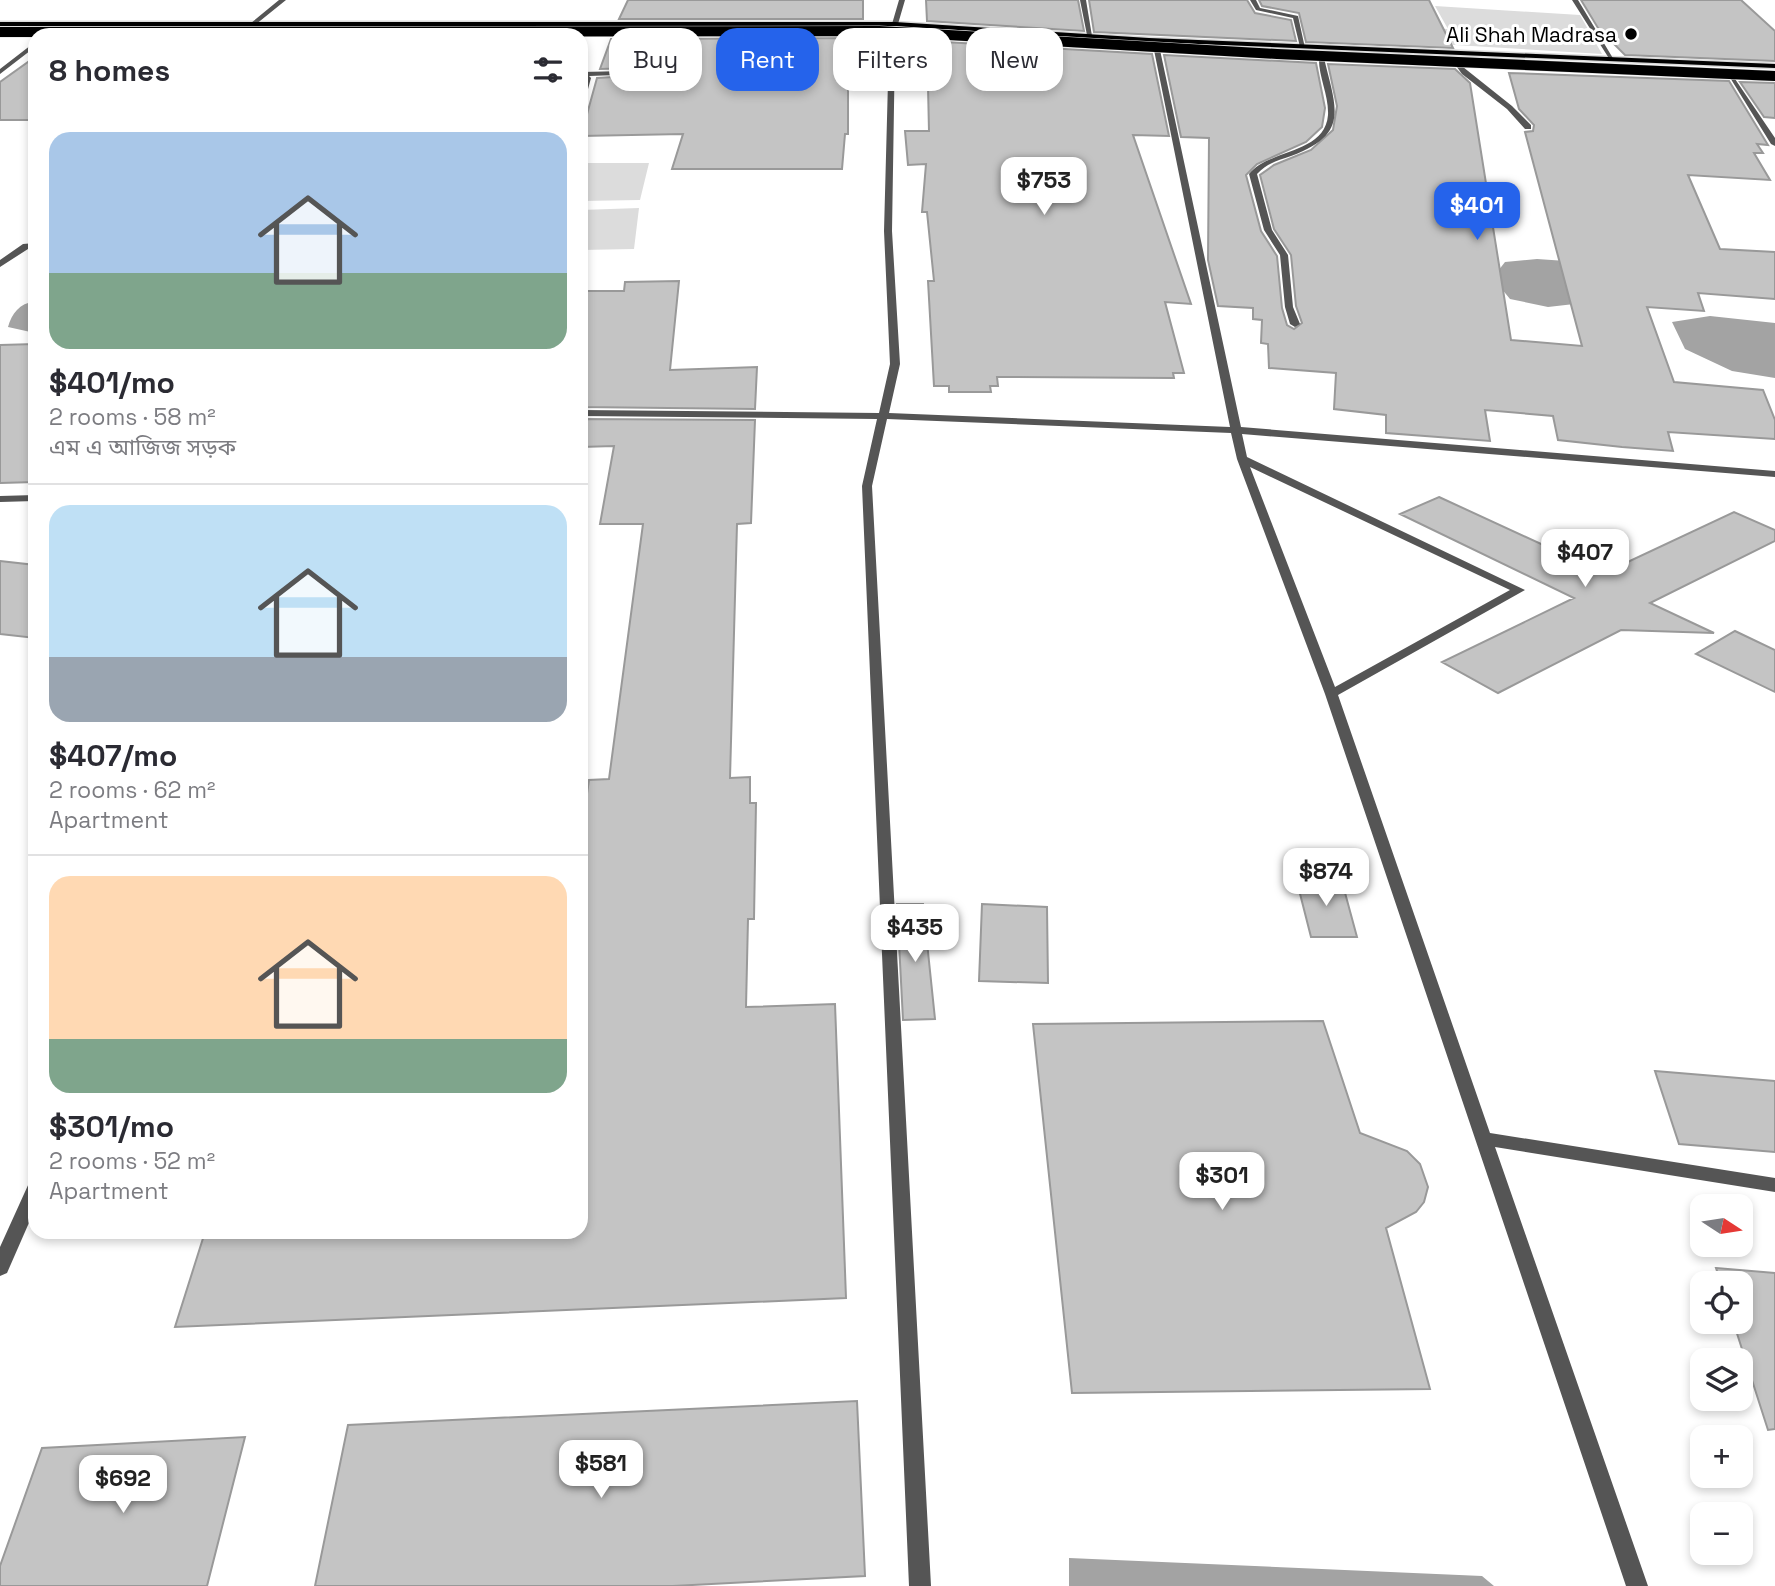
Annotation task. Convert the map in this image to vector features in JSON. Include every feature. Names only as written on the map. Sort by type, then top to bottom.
[{"type":"highway","points":[[290,28],[869,26],[1149,42],[1775,68]]},
{"type":"highway","points":[[0,29],[28,29]]},
{"type":"highway","points":[[0,29],[28,29]]},
{"type":"highway","points":[[588,30],[879,31],[1224,51],[1775,77]]},
{"type":"main road","points":[[51,28],[253,24],[895,23],[1303,47],[1775,68]]},
{"type":"main road","points":[[0,29],[28,28]]},
{"type":"main road","points":[[0,29],[28,33]]},
{"type":"main road","points":[[588,35],[877,34],[1321,58],[1775,77]]},
{"type":"street","points":[[253,24],[283,0]]},
{"type":"street","points":[[895,23],[902,0]]},
{"type":"street","points":[[1083,0],[1090,35]]},
{"type":"street","points":[[1254,0],[1258,9],[1296,17],[1303,47]]},
{"type":"street","points":[[1575,0],[1612,59]]},
{"type":"street","points":[[540,28],[542,23]]},
{"type":"street","points":[[0,72],[28,50]]},
{"type":"street","points":[[1157,50],[1242,459],[1331,694],[1637,1586]]},
{"type":"street","points":[[1295,324],[1289,307],[1284,255],[1268,230],[1254,174],[1261,163],[1320,141],[1330,129],[1332,113],[1321,58]]},
{"type":"street","points":[[1456,64],[1469,79],[1504,100],[1528,127]]},
{"type":"street","points":[[588,74],[609,73]]},
{"type":"street","points":[[1731,77],[1775,144]]},
{"type":"street","points":[[891,91],[888,231],[895,364],[867,486],[920,1586]]},
{"type":"street","points":[[0,264],[28,246]]},
{"type":"street","points":[[588,413],[885,416],[1234,430],[1775,474]]},
{"type":"street","points":[[1242,459],[1519,590],[1331,694]]},
{"type":"street","points":[[0,499],[28,498]]},
{"type":"street","points":[[1484,1139],[1775,1185]]},
{"type":"street","points":[[0,1268],[28,1204]]},
{"type":"shaded area","points":[[1435,6],[1580,15],[1602,54],[1422,43],[1415,28],[1448,29]]},
{"type":"shaded area","points":[[588,163],[649,163],[640,200],[588,201]]},
{"type":"shaded area","points":[[639,208],[634,249],[588,250],[588,210]]},
{"type":"shaded area","points":[[1537,259],[1566,261],[1583,303],[1548,307],[1510,299],[1501,288],[1498,271],[1505,262]]},
{"type":"shaded area","points":[[28,303],[28,331],[8,327],[17,310]]},
{"type":"shaded area","points":[[1710,316],[1775,323],[1775,378],[1732,371],[1685,349],[1672,322]]},
{"type":"shaded area","points":[[1069,1558],[1482,1576],[1494,1586],[1069,1586]]},
{"type":"building","points":[[628,0],[863,0],[863,19],[619,19]]},
{"type":"building","points":[[926,0],[1078,0],[1084,31],[1063,28],[927,21]]},
{"type":"building","points":[[1089,0],[1247,0],[1255,13],[1291,20],[1296,41],[1094,32]]},
{"type":"building","points":[[1259,0],[1429,0],[1453,48],[1306,42],[1299,13],[1262,6]]},
{"type":"building","points":[[1581,0],[1741,0],[1775,31],[1775,61],[1625,55],[1598,28]]},
{"type":"building","points":[[819,38],[833,38],[833,91],[848,91],[848,134],[845,134],[842,169],[672,169],[683,134],[588,136],[588,111],[597,78],[609,77],[609,91],[702,91],[702,39],[716,39],[716,91],[819,91]]},
{"type":"building","points":[[952,42],[966,43],[966,91],[1063,91],[1063,49],[1152,54],[1169,136],[1133,135],[1191,304],[1165,302],[1184,373],[1173,373],[1174,378],[997,377],[998,386],[990,386],[991,392],[949,392],[949,386],[934,386],[928,281],[934,281],[927,212],[922,212],[926,164],[908,165],[905,131],[929,131],[928,91],[952,91]]},
{"type":"building","points":[[609,44],[609,69],[600,69]]},
{"type":"building","points":[[1164,55],[1316,63],[1325,108],[1322,127],[1306,142],[1257,164],[1246,175],[1261,231],[1277,256],[1282,308],[1287,325],[1294,329],[1302,323],[1296,306],[1291,255],[1274,229],[1260,175],[1274,165],[1311,150],[1333,130],[1337,106],[1328,64],[1455,69],[1470,83],[1511,340],[1582,346],[1525,132],[1533,131],[1534,125],[1519,109],[1509,73],[1729,81],[1768,145],[1757,144],[1763,153],[1754,153],[1770,180],[1688,175],[1720,249],[1775,252],[1775,299],[1698,293],[1704,311],[1647,307],[1674,382],[1763,390],[1775,420],[1775,439],[1668,432],[1673,451],[1622,447],[1558,440],[1553,416],[1485,410],[1490,441],[1386,433],[1386,415],[1334,409],[1336,373],[1269,368],[1268,344],[1261,343],[1262,320],[1253,319],[1253,308],[1218,306],[1208,260],[1209,138],[1181,137]]},
{"type":"building","points":[[28,62],[28,120],[0,120],[0,82]]},
{"type":"building","points":[[1740,82],[1775,83],[1775,118],[1764,117]]},
{"type":"building","points":[[679,281],[670,370],[757,367],[755,409],[588,407],[588,291],[624,291],[625,282]]},
{"type":"building","points":[[28,344],[28,482],[0,483],[0,345]]},
{"type":"building","points":[[588,419],[755,420],[751,523],[737,524],[730,778],[750,777],[750,803],[756,803],[754,919],[748,919],[746,1007],[835,1004],[846,1298],[175,1327],[203,1239],[588,1239],[588,787],[589,780],[609,779],[643,524],[600,524],[614,446],[588,447]]},
{"type":"building","points":[[1439,497],[1591,567],[1615,568],[1734,512],[1775,530],[1775,541],[1650,603],[1714,633],[1621,630],[1498,693],[1442,662],[1574,598],[1400,514]]},
{"type":"building","points":[[0,561],[28,564],[28,637],[0,634]]},
{"type":"building","points":[[1735,631],[1775,650],[1775,692],[1696,654]]},
{"type":"building","points":[[1296,878],[1341,878],[1357,937],[1311,937]]},
{"type":"building","points":[[897,904],[923,904],[935,1019],[903,1020]]},
{"type":"building","points":[[982,904],[1047,907],[1048,983],[979,981]]},
{"type":"building","points":[[1323,1021],[1360,1133],[1407,1151],[1420,1164],[1428,1187],[1424,1202],[1416,1212],[1386,1228],[1430,1389],[1072,1393],[1033,1024]]},
{"type":"building","points":[[1655,1071],[1775,1081],[1775,1152],[1679,1144]]},
{"type":"building","points":[[1716,1268],[1751,1271],[1717,1271]]},
{"type":"building","points":[[1753,1271],[1775,1273],[1775,1429],[1768,1430],[1753,1383],[1753,1348],[1742,1348],[1737,1334],[1753,1334]]},
{"type":"building","points":[[857,1401],[865,1576],[673,1586],[315,1586],[348,1425]]},
{"type":"building","points":[[245,1437],[207,1586],[0,1586],[0,1566],[42,1448]]},
{"type":"place","name":"Ali Shah Madrasa","points":[[1631,34]]}]
